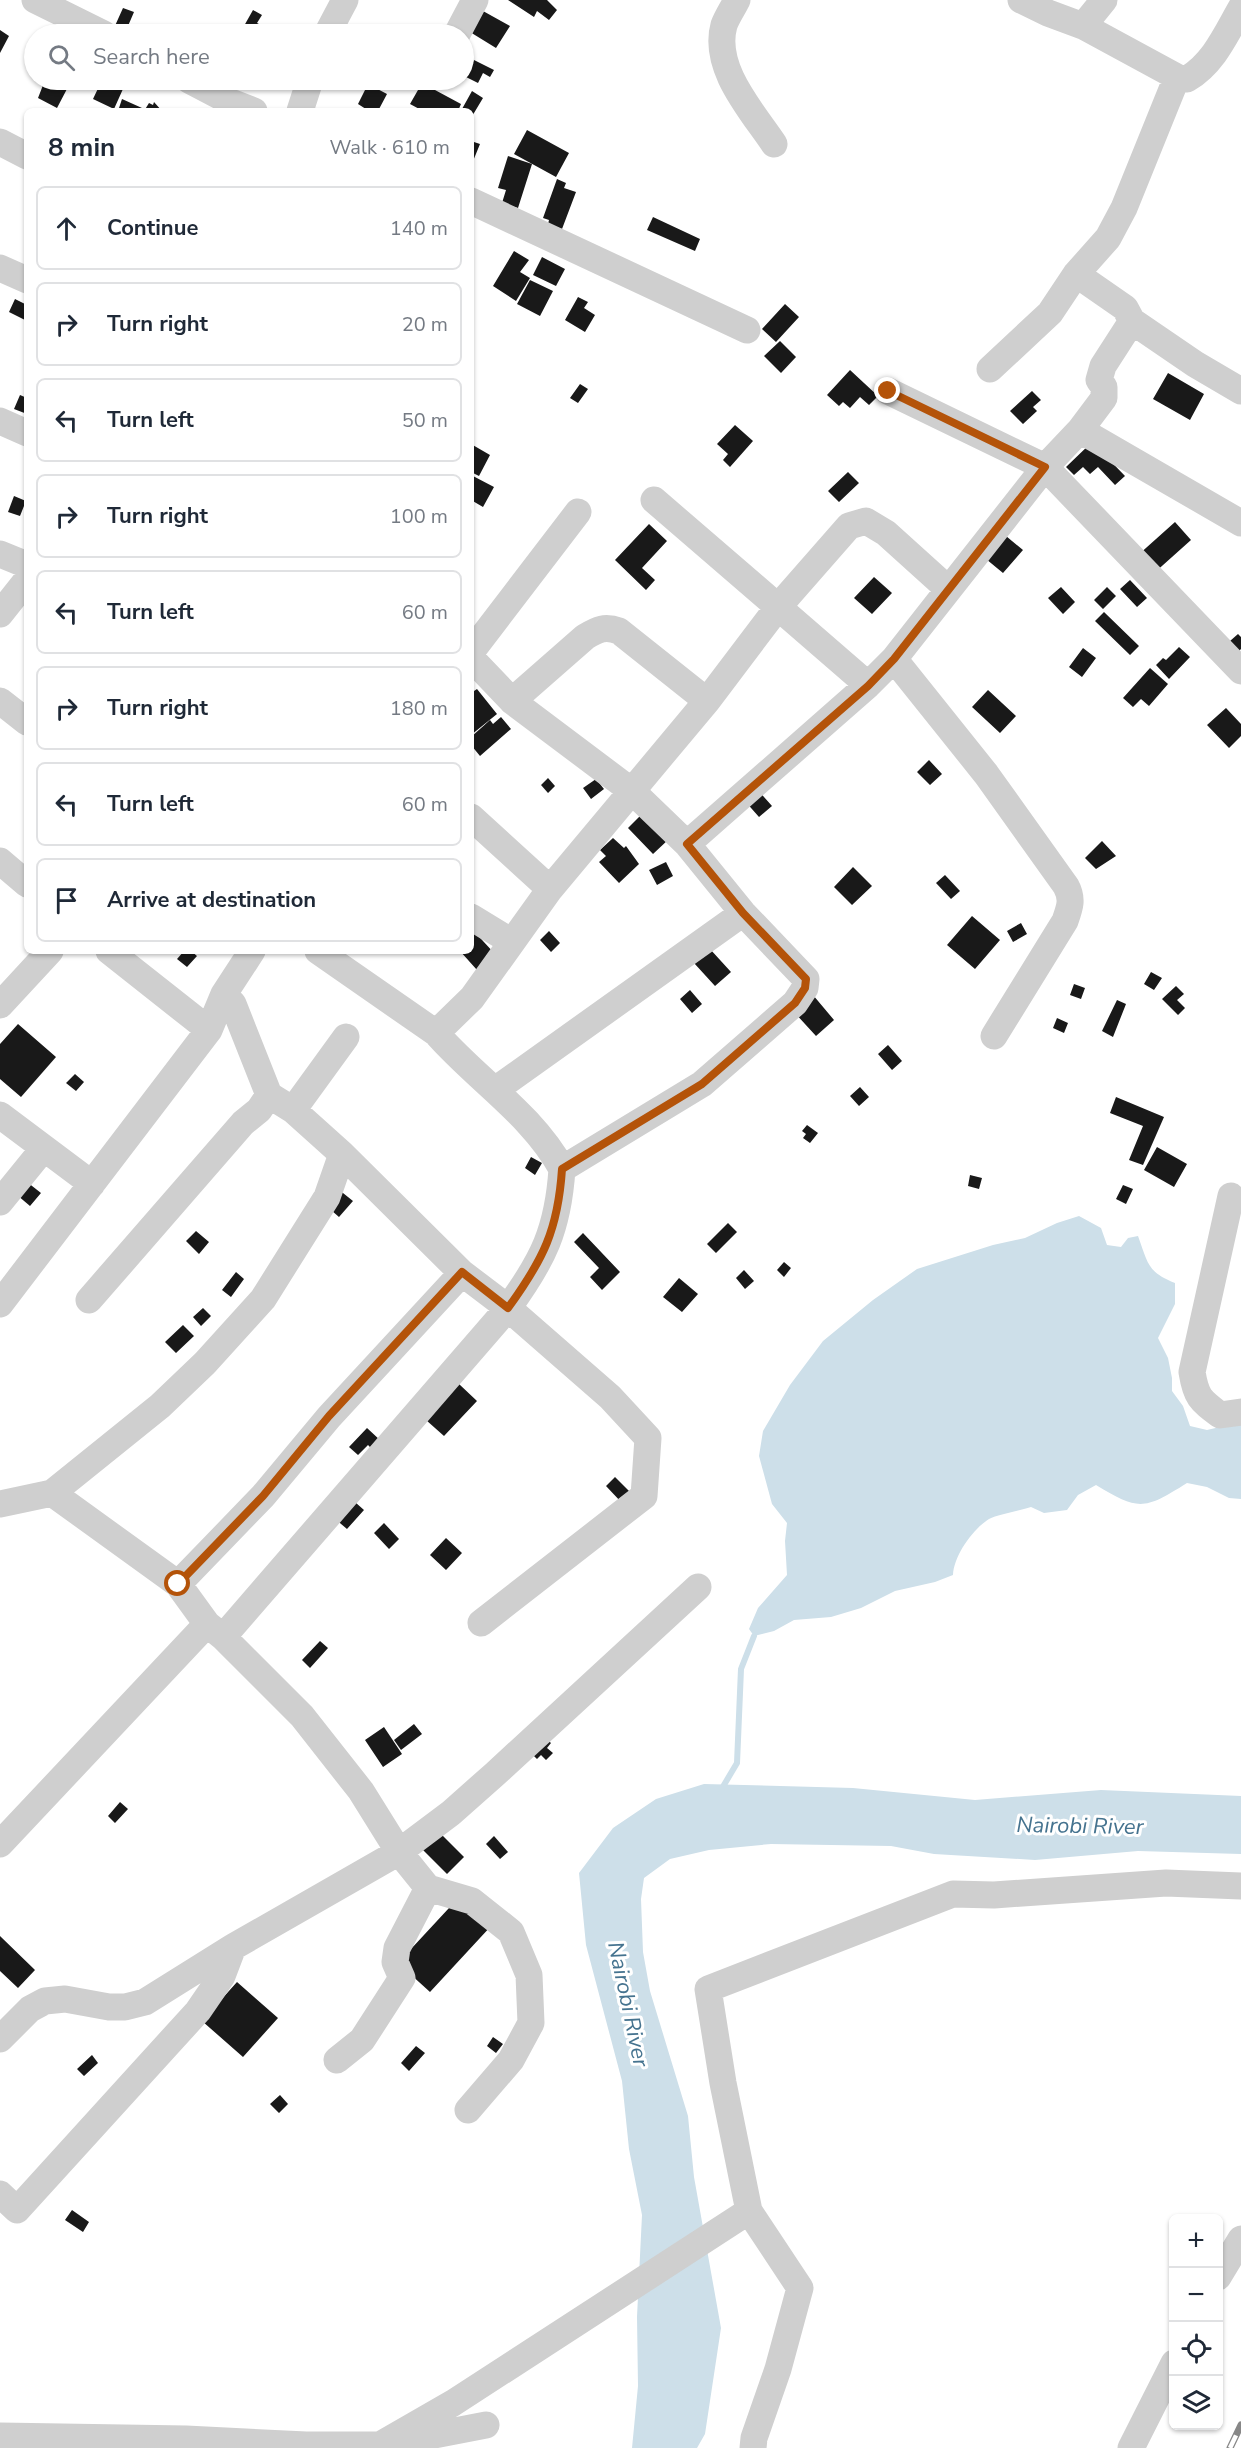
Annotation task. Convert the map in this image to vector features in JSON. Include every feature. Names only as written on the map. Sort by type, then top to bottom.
[{"type":"street","points":[[35,0],[84,24]]},
{"type":"street","points":[[332,24],[345,0]]},
{"type":"street","points":[[462,24],[475,0]]},
{"type":"street","points":[[737,0],[724,24],[722,42],[726,65],[737,88],[774,144]]},
{"type":"street","points":[[1021,0],[1083,26],[1177,77],[1187,79],[1201,71],[1210,61],[1241,8]]},
{"type":"street","points":[[1083,26],[1104,0]]},
{"type":"street","points":[[990,369],[1050,313],[1076,274],[1108,238],[1124,208],[1177,77]]},
{"type":"street","points":[[208,90],[246,108]]},
{"type":"street","points":[[301,108],[307,90]]},
{"type":"street","points":[[0,142],[24,154]]},
{"type":"street","points":[[474,202],[747,330]]},
{"type":"street","points":[[0,268],[24,279]]},
{"type":"street","points":[[1076,274],[1125,308],[1132,321],[1195,364],[1241,391]]},
{"type":"street","points":[[687,844],[868,686],[894,659],[1045,467],[1080,430],[1104,398],[1104,387],[1098,380],[1103,366],[1132,321]]},
{"type":"street","points":[[888,391],[1045,467],[1241,671]]},
{"type":"street","points":[[0,421],[24,432]]},
{"type":"street","points":[[1080,430],[1241,523]]},
{"type":"street","points":[[654,500],[868,686]]},
{"type":"street","points":[[474,648],[578,512]]},
{"type":"street","points":[[436,1033],[472,998],[550,890],[707,701],[778,608],[849,526],[866,521],[886,532],[948,589]]},
{"type":"street","points":[[0,554],[24,564]]},
{"type":"street","points":[[0,614],[24,584]]},
{"type":"street","points":[[512,701],[585,637],[597,629],[607,627],[619,631],[707,701]]},
{"type":"street","points":[[894,659],[986,774],[1071,896],[1070,908],[1065,921],[994,1036]]},
{"type":"street","points":[[474,661],[512,701],[633,792],[687,844],[743,913],[806,979],[805,988],[795,1003],[702,1084],[562,1169]]},
{"type":"street","points":[[0,701],[24,720]]},
{"type":"street","points":[[474,820],[550,890]]},
{"type":"street","points":[[0,861],[24,881]]},
{"type":"street","points":[[495,1090],[743,913]]},
{"type":"street","points":[[474,919],[512,942]]},
{"type":"street","points":[[0,1005],[47,954]]},
{"type":"street","points":[[113,954],[209,1030]]},
{"type":"street","points":[[0,1304],[209,1030],[224,994],[250,954]]},
{"type":"street","points":[[0,1844],[215,1631],[508,1308],[532,1275],[549,1242],[560,1202],[562,1169],[542,1137],[495,1090],[478,1077],[436,1033],[322,954]]},
{"type":"street","points":[[224,994],[233,1004],[269,1095],[293,1110],[342,1154],[462,1272],[508,1308],[610,1397],[648,1438],[644,1496],[481,1623]]},
{"type":"street","points":[[293,1110],[346,1037]]},
{"type":"street","points":[[89,1300],[243,1123],[259,1110],[269,1095]]},
{"type":"street","points":[[0,1114],[92,1184]]},
{"type":"street","points":[[0,1202],[44,1148]]},
{"type":"street","points":[[0,1504],[52,1493],[160,1406],[205,1363],[263,1299],[327,1197],[342,1154]]},
{"type":"street","points":[[1231,1196],[1192,1372],[1195,1391],[1205,1404],[1220,1415],[1241,1412]]},
{"type":"street","points":[[178,1584],[263,1496],[329,1416],[462,1272]]},
{"type":"street","points":[[52,1493],[178,1584],[215,1631],[302,1716],[361,1791],[399,1852],[428,1888],[472,1901],[511,1932],[529,1975],[531,2023],[511,2061],[468,2110]]},
{"type":"street","points":[[0,2039],[30,2009],[45,2001],[65,1999],[109,2007],[125,2007],[145,2001],[233,1947],[399,1852],[451,1813],[698,1587]]},
{"type":"street","points":[[753,2448],[754,2438],[778,2369],[800,2288],[749,2211],[723,2083],[708,1989],[953,1894],[994,1895],[1166,1883],[1241,1886]]},
{"type":"street","points":[[336,2060],[362,2040],[402,1978],[395,1962],[397,1948],[428,1888]]},
{"type":"street","points":[[0,2194],[17,2210],[198,2011],[222,1976],[233,1947]]},
{"type":"street","points":[[380,2445],[453,2403],[749,2211]]},
{"type":"street","points":[[1223,2269],[1241,2239]]},
{"type":"street","points":[[1131,2448],[1169,2371]]},
{"type":"street","points":[[0,2436],[96,2443],[380,2445],[486,2425]]},
{"type":"water","points":[[1079,1216],[1101,1228],[1107,1245],[1121,1247],[1128,1238],[1138,1236],[1150,1266],[1159,1275],[1175,1283],[1175,1304],[1158,1338],[1168,1358],[1172,1391],[1183,1406],[1190,1426],[1207,1430],[1241,1422],[1241,1499],[1229,1498],[1207,1487],[1187,1483],[1161,1498],[1142,1504],[1122,1499],[1096,1485],[1078,1495],[1067,1510],[1044,1513],[1031,1507],[989,1519],[965,1543],[954,1567],[953,1575],[935,1582],[895,1591],[861,1608],[831,1617],[794,1620],[774,1631],[754,1636],[749,1629],[758,1608],[787,1575],[785,1541],[787,1523],[772,1504],[759,1456],[763,1431],[790,1385],[823,1341],[873,1300],[917,1269],[993,1245],[1025,1238],[1057,1223]]},
{"type":"water","name":"Nairobi River","points":[[704,1784],[853,1788],[975,1800],[1101,1790],[1241,1796],[1241,1854],[1138,1851],[1035,1860],[934,1854],[891,1846],[771,1844],[709,1850],[670,1859],[644,1878],[641,1899],[643,1952],[650,1991],[688,2116],[694,2177],[721,2328],[705,2434],[697,2448],[632,2448],[638,2386],[637,2317],[642,2215],[629,2149],[622,2081],[586,1945],[579,1873],[613,1828],[656,1799]]},
{"type":"building","points":[[508,0],[547,0],[557,10],[549,20],[537,11],[534,17]]},
{"type":"building","points":[[123,8],[134,12],[129,24],[116,24]]},
{"type":"building","points":[[253,10],[262,15],[257,23],[259,24],[245,24]]},
{"type":"building","points":[[483,11],[510,26],[496,48],[474,34],[474,26]]},
{"type":"building","points":[[0,30],[9,36],[0,53]]},
{"type":"building","points":[[474,60],[494,70],[490,77],[483,73],[478,83],[474,81]]},
{"type":"building","points":[[41,90],[66,90],[57,108],[38,98]]},
{"type":"building","points":[[97,90],[123,90],[114,108],[93,99]]},
{"type":"building","points":[[365,90],[379,90],[387,94],[380,108],[364,108],[358,104]]},
{"type":"building","points":[[418,90],[435,90],[461,104],[459,108],[417,108],[410,104]]},
{"type":"building","points":[[472,91],[483,98],[474,113],[474,108],[463,108]]},
{"type":"building","points":[[122,99],[142,108],[119,108]]},
{"type":"building","points":[[154,102],[159,108],[146,108],[149,103],[153,105]]},
{"type":"building","points":[[527,130],[569,153],[556,177],[514,154]]},
{"type":"building","points":[[474,142],[480,144],[474,159]]},
{"type":"building","points":[[508,156],[532,164],[518,208],[502,203],[506,190],[498,188]]},
{"type":"building","points":[[557,179],[566,183],[564,188],[576,192],[562,229],[548,224],[549,220],[543,218]]},
{"type":"building","points":[[653,217],[700,239],[695,251],[647,230]]},
{"type":"building","points":[[514,251],[529,260],[520,272],[530,278],[516,301],[493,286]]},
{"type":"building","points":[[542,257],[565,269],[556,286],[533,275]]},
{"type":"building","points":[[530,280],[553,291],[540,316],[517,304]]},
{"type":"building","points":[[578,297],[588,302],[584,308],[595,315],[585,332],[565,320]]},
{"type":"building","points":[[15,299],[24,304],[24,320],[9,312]]},
{"type":"building","points":[[785,304],[799,317],[776,342],[762,329]]},
{"type":"building","points":[[780,341],[796,357],[781,373],[764,356]]},
{"type":"building","points":[[850,370],[878,396],[869,405],[860,397],[850,408],[843,402],[839,406],[827,395]]},
{"type":"building","points":[[1168,373],[1204,394],[1190,420],[1153,399]]},
{"type":"building","points":[[580,384],[588,389],[578,403],[570,398]]},
{"type":"building","points":[[1032,391],[1041,400],[1033,407],[1037,411],[1023,424],[1010,411]]},
{"type":"building","points":[[20,395],[24,397],[24,413],[14,409]]},
{"type":"building","points":[[735,425],[753,441],[730,467],[723,460],[728,454],[717,444]]},
{"type":"building","points":[[1092,442],[1125,476],[1115,485],[1098,467],[1090,474],[1083,467],[1074,475],[1066,467]]},
{"type":"building","points":[[474,446],[490,455],[479,476],[474,474]]},
{"type":"building","points":[[848,472],[859,483],[839,502],[828,491]]},
{"type":"building","points":[[474,477],[494,487],[483,507],[474,502]]},
{"type":"building","points":[[14,496],[24,500],[20,516],[8,512]]},
{"type":"building","points":[[1175,522],[1191,540],[1153,574],[1137,556]]},
{"type":"building","points":[[649,524],[667,541],[642,568],[655,580],[646,590],[615,560]]},
{"type":"building","points":[[1006,536],[1023,550],[1003,573],[986,559]]},
{"type":"building","points":[[874,577],[892,593],[872,614],[854,598]]},
{"type":"building","points":[[1130,580],[1147,598],[1137,607],[1120,589]]},
{"type":"building","points":[[1061,587],[1075,602],[1063,614],[1048,598]]},
{"type":"building","points":[[1107,587],[1116,596],[1103,609],[1094,600]]},
{"type":"building","points":[[1104,612],[1139,646],[1130,655],[1095,621]]},
{"type":"building","points":[[1238,634],[1241,637],[1239,651],[1230,641]]},
{"type":"building","points":[[1179,647],[1190,657],[1169,679],[1156,665],[1163,658],[1166,660]]},
{"type":"building","points":[[1083,648],[1096,658],[1082,677],[1069,667]]},
{"type":"building","points":[[1150,668],[1168,684],[1149,706],[1141,699],[1133,707],[1123,698]]},
{"type":"building","points":[[477,689],[497,714],[474,733],[474,691]]},
{"type":"building","points":[[988,690],[1016,716],[1000,733],[972,707]]},
{"type":"building","points":[[1226,708],[1241,724],[1241,736],[1229,748],[1207,725]]},
{"type":"building","points":[[501,717],[511,729],[480,756],[474,749],[474,734],[490,720],[493,724]]},
{"type":"building","points":[[929,760],[942,774],[930,785],[917,772]]},
{"type":"building","points":[[548,778],[555,786],[548,793],[541,785]]},
{"type":"building","points":[[596,779],[604,789],[591,799],[583,788]]},
{"type":"building","points":[[756,788],[772,806],[759,817],[744,800]]},
{"type":"building","points":[[644,812],[669,839],[653,854],[628,828]]},
{"type":"building","points":[[613,838],[624,848],[626,846],[639,864],[619,883],[599,862],[606,856],[600,850]]},
{"type":"building","points":[[1102,841],[1116,856],[1096,869],[1085,858]]},
{"type":"building","points":[[666,862],[673,876],[657,885],[649,870]]},
{"type":"building","points":[[853,867],[872,886],[852,905],[834,887]]},
{"type":"building","points":[[945,875],[960,891],[951,899],[936,883]]},
{"type":"building","points":[[972,916],[1000,940],[975,969],[947,945]]},
{"type":"building","points":[[1021,923],[1027,934],[1013,942],[1007,931]]},
{"type":"building","points":[[474,931],[495,954],[477,970],[463,954],[474,954]]},
{"type":"building","points":[[549,931],[560,943],[551,952],[540,940]]},
{"type":"building","points":[[710,949],[731,972],[715,986],[694,963]]},
{"type":"building","points":[[181,954],[197,956],[187,967],[177,959]]},
{"type":"building","points":[[1151,972],[1162,978],[1154,990],[1144,984]]},
{"type":"building","points":[[1074,984],[1085,988],[1081,999],[1070,995]]},
{"type":"building","points":[[1176,986],[1184,994],[1177,1000],[1185,1008],[1178,1015],[1162,999]]},
{"type":"building","points":[[690,990],[702,1004],[692,1013],[680,999]]},
{"type":"building","points":[[813,995],[834,1020],[816,1036],[794,1012]]},
{"type":"building","points":[[1117,1000],[1126,1004],[1113,1037],[1102,1031]]},
{"type":"building","points":[[1057,1018],[1068,1023],[1064,1033],[1053,1028]]},
{"type":"building","points":[[18,1024],[56,1057],[21,1097],[0,1079],[0,1044]]},
{"type":"building","points":[[888,1045],[902,1061],[892,1070],[878,1054]]},
{"type":"building","points":[[75,1074],[84,1082],[76,1091],[66,1083]]},
{"type":"building","points":[[860,1087],[869,1097],[859,1106],[850,1096]]},
{"type":"building","points":[[1116,1097],[1164,1117],[1143,1165],[1129,1160],[1143,1126],[1110,1113]]},
{"type":"building","points":[[807,1125],[818,1133],[810,1143],[803,1138],[806,1134],[802,1131]]},
{"type":"building","points":[[1157,1147],[1187,1164],[1174,1187],[1144,1170]]},
{"type":"building","points":[[531,1157],[542,1163],[535,1175],[525,1168]]},
{"type":"building","points":[[970,1175],[982,1178],[979,1189],[968,1186]]},
{"type":"building","points":[[27,1182],[41,1193],[30,1206],[17,1195]]},
{"type":"building","points":[[1123,1185],[1133,1189],[1126,1204],[1116,1199]]},
{"type":"building","points":[[338,1189],[353,1201],[339,1217],[324,1204]]},
{"type":"building","points":[[728,1223],[737,1232],[716,1253],[707,1244]]},
{"type":"building","points":[[196,1231],[209,1242],[199,1254],[186,1241]]},
{"type":"building","points":[[583,1233],[620,1272],[602,1290],[590,1277],[599,1268],[574,1242]]},
{"type":"building","points":[[784,1262],[791,1268],[784,1277],[777,1270]]},
{"type":"building","points":[[744,1270],[754,1281],[745,1289],[736,1278]]},
{"type":"building","points":[[236,1272],[244,1279],[231,1297],[222,1290]]},
{"type":"building","points":[[679,1278],[698,1294],[682,1312],[663,1297]]},
{"type":"building","points":[[203,1308],[211,1316],[201,1326],[193,1317]]},
{"type":"building","points":[[183,1325],[194,1336],[176,1353],[165,1342]]},
{"type":"building","points":[[459,1384],[477,1401],[444,1436],[426,1420]]},
{"type":"building","points":[[367,1428],[381,1441],[373,1450],[368,1445],[358,1455],[349,1447]]},
{"type":"building","points":[[615,1477],[632,1494],[622,1503],[606,1486]]},
{"type":"building","points":[[347,1495],[364,1510],[347,1529],[334,1518]]},
{"type":"building","points":[[384,1523],[399,1539],[389,1549],[374,1533]]},
{"type":"building","points":[[446,1538],[462,1553],[446,1570],[430,1555]]},
{"type":"building","points":[[320,1641],[328,1648],[310,1668],[302,1660]]},
{"type":"building","points":[[414,1724],[422,1734],[401,1750],[394,1740]]},
{"type":"building","points":[[384,1727],[402,1754],[383,1767],[365,1740]]},
{"type":"building","points":[[541,1734],[551,1743],[547,1748],[553,1753],[546,1760],[541,1755],[537,1759],[526,1748]]},
{"type":"building","points":[[120,1802],[128,1809],[115,1823],[108,1816]]},
{"type":"building","points":[[436,1829],[464,1857],[447,1874],[419,1846]]},
{"type":"building","points":[[494,1836],[508,1852],[500,1859],[486,1844]]},
{"type":"building","points":[[471,1905],[492,1925],[430,1992],[398,1963],[449,1908]]},
{"type":"building","points":[[0,1936],[35,1970],[18,1988],[0,1971]]},
{"type":"building","points":[[237,1982],[278,2018],[243,2057],[202,2021]]},
{"type":"building","points":[[493,2037],[503,2044],[496,2053],[487,2046]]},
{"type":"building","points":[[416,2046],[425,2053],[409,2071],[401,2063]]},
{"type":"building","points":[[92,2055],[98,2063],[84,2076],[77,2069]]},
{"type":"building","points":[[280,2095],[288,2104],[279,2113],[270,2104]]},
{"type":"building","points":[[72,2210],[89,2222],[83,2232],[65,2220]]},
{"type":"waterway","points":[[721,1790],[737,1763],[741,1669],[754,1636]]},
{"type":"railway","points":[[1230,2448],[1241,2425]]},
{"type":"route","points":[[178,1584],[263,1496],[329,1416],[462,1272],[508,1308],[532,1275],[549,1242],[560,1202],[562,1169],[702,1084],[795,1003],[805,988],[806,979],[743,913],[687,844],[868,686],[894,659],[1045,467],[888,391]]}]
